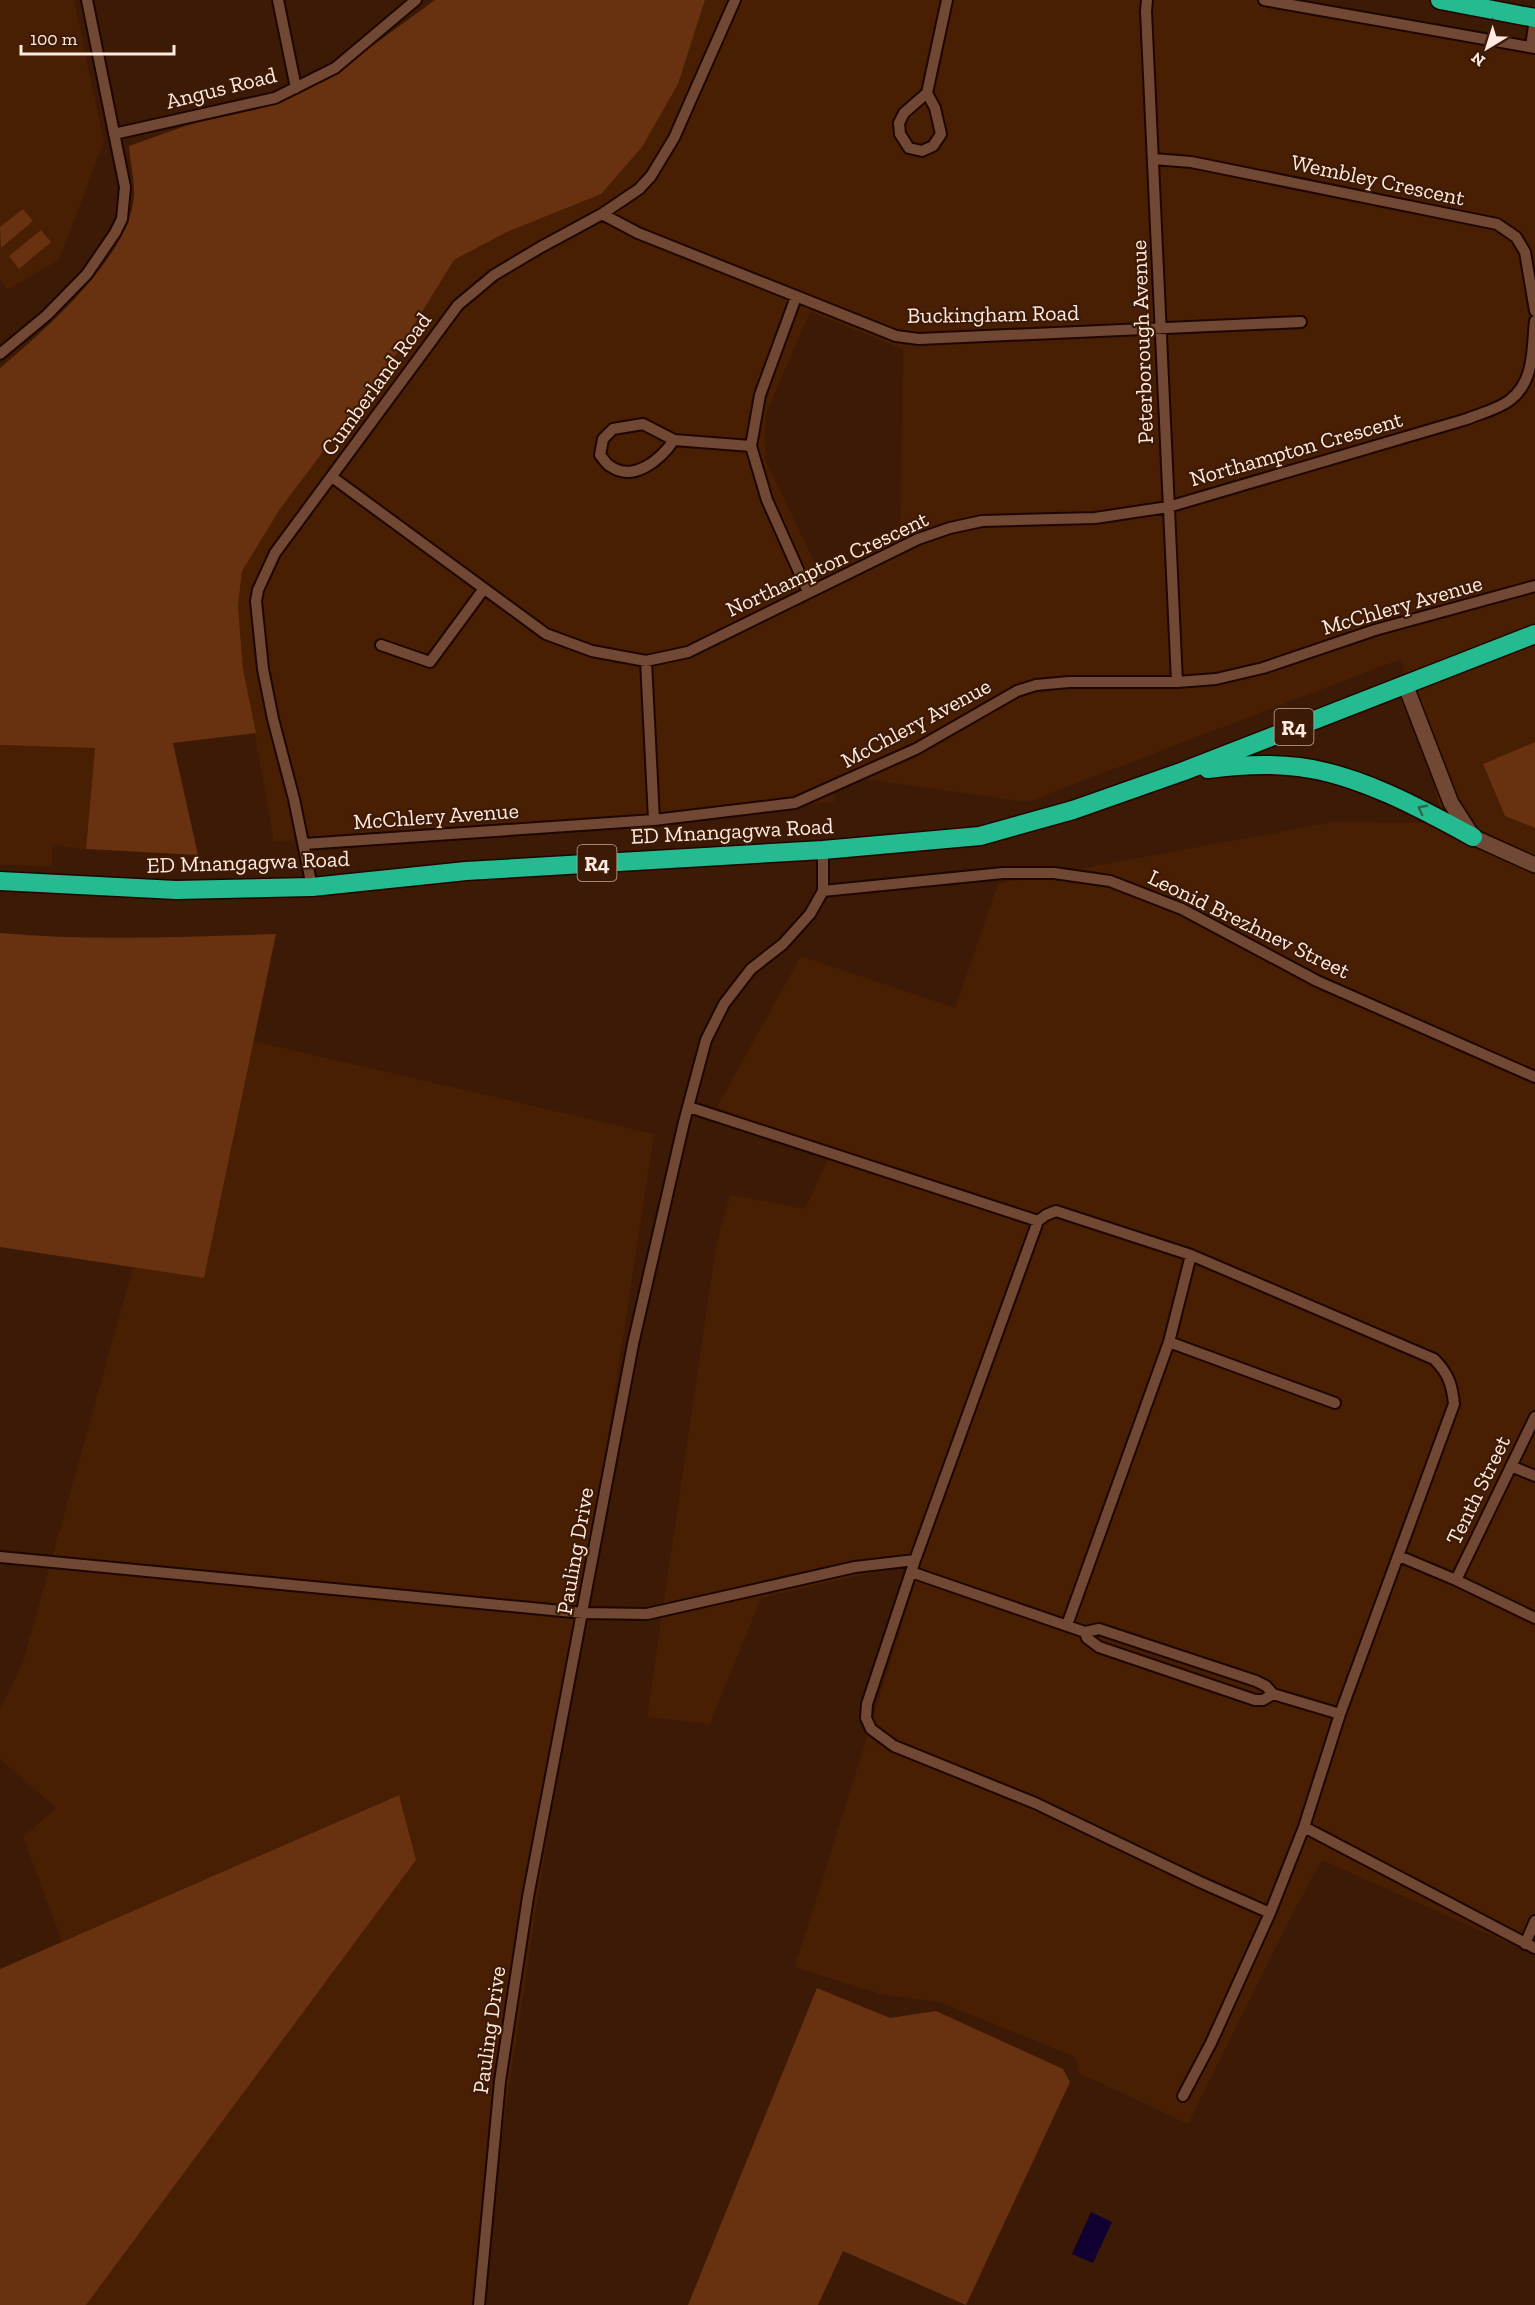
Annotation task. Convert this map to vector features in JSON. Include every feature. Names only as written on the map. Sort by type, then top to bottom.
[{"type":"highway","points":[[1440,0],[1535,18]]},
{"type":"highway","name":"R4","points":[[1405,684],[1535,634]]},
{"type":"highway","name":"ED Mnangagwa Road","points":[[0,881],[176,890],[312,887],[466,871],[823,850],[980,836],[1073,810],[1184,771],[1405,684]]},
{"type":"highway","points":[[1184,771],[1259,765],[1300,767],[1334,774],[1415,806],[1473,837]]},
{"type":"main road","points":[[1405,684],[1451,803],[1473,837],[1535,865]]},
{"type":"street","points":[[0,354],[47,315],[87,274],[122,219],[125,187],[87,0]]},
{"type":"street","points":[[278,0],[296,88]]},
{"type":"street","name":"Angus Road","points":[[114,134],[275,98],[336,68],[416,0]]},
{"type":"street","name":"Cumberland Road","points":[[312,887],[263,669],[255,601],[275,553],[458,305],[494,275],[602,214],[639,189],[651,176],[664,157],[735,0]]},
{"type":"street","points":[[927,93],[935,108],[940,134],[933,146],[922,151],[909,148],[900,134],[899,123],[904,114],[927,93],[947,0]]},
{"type":"street","name":"Peterborough Avenue","points":[[1147,0],[1177,682]]},
{"type":"street","points":[[1264,0],[1533,48],[1535,18]]},
{"type":"street","name":"Wembley Crescent","points":[[1153,159],[1191,162],[1497,224],[1516,237],[1525,252],[1535,311]]},
{"type":"street","name":"Buckingham Road","points":[[602,214],[638,233],[896,336],[919,339],[1301,322]]},
{"type":"street","points":[[796,297],[760,395],[752,446],[767,500],[808,592]]},
{"type":"street","name":"Northampton Crescent","points":[[332,477],[546,634],[592,651],[646,661],[688,652],[918,539],[950,528],[982,521],[1095,518],[1168,507],[1467,419],[1510,400],[1522,387],[1530,371],[1535,321]]},
{"type":"street","points":[[674,440],[666,453],[652,464],[637,471],[625,471],[610,466],[600,455],[603,439],[614,429],[643,424],[674,440],[752,446]]},
{"type":"street","name":"McChlery Avenue","points":[[304,844],[654,820],[795,803],[916,749],[1017,691],[1036,685],[1069,682],[1177,682],[1216,679],[1263,668],[1375,630],[1535,586]]},
{"type":"street","points":[[381,645],[430,662],[483,590]]},
{"type":"street","points":[[646,661],[654,820]]},
{"type":"street","points":[[823,850],[823,891]]},
{"type":"street","name":"Leonid Brezhnev Street","points":[[823,891],[1003,873],[1054,873],[1110,881],[1182,909],[1317,981],[1535,1077]]},
{"type":"street","name":"Pauling Drive","points":[[479,2305],[487,2208],[504,2058],[528,1897],[633,1344],[705,1040],[724,1004],[751,969],[783,944],[810,914],[823,891]]},
{"type":"street","points":[[689,1107],[1038,1221]]},
{"type":"street","points":[[1183,2096],[1211,2043],[1270,1913],[1304,1827],[1340,1714],[1454,1404],[1452,1383],[1445,1370],[1434,1359],[1191,1255],[1056,1211],[1038,1221],[915,1560],[867,1704],[866,1718],[871,1729],[894,1746],[1035,1803],[1270,1913]]},
{"type":"street","points":[[1067,1625],[1169,1342],[1191,1255]]},
{"type":"street","points":[[1169,1342],[1335,1403]]},
{"type":"street","name":"Tenth Street","points":[[1456,1580],[1535,1417]]},
{"type":"street","points":[[1511,1466],[1535,1476]]},
{"type":"street","points":[[1399,1556],[1456,1580],[1535,1618]]},
{"type":"street","points":[[0,1557],[583,1613],[647,1614],[855,1567],[915,1560]]},
{"type":"street","points":[[911,1572],[1086,1632],[1099,1629],[1256,1681],[1266,1686],[1273,1694],[1340,1714]]},
{"type":"street","points":[[1086,1632],[1087,1638],[1099,1647],[1255,1700],[1263,1700],[1273,1694]]},
{"type":"street","points":[[1200,1681],[1204,1665]]},
{"type":"street","points":[[1304,1827],[1530,1946],[1535,1922]]},
{"type":"shaded area","points":[[0,0],[74,0],[104,142],[59,260],[7,290],[0,280]]},
{"type":"shaded area","points":[[435,0],[705,0],[678,84],[642,147],[601,194],[507,232],[454,260],[395,356],[280,509],[242,571],[238,606],[243,669],[256,733],[173,743],[198,855],[86,849],[95,748],[0,745],[0,368],[39,334],[82,291],[117,244],[129,220],[134,197],[129,146],[185,126],[276,100],[342,68]]},
{"type":"shaded area","points":[[705,0],[1300,0],[1535,44],[1535,1955],[1322,1860],[1287,1924],[1188,2124],[1079,2073],[1075,2057],[939,2002],[880,1994],[795,1967],[922,1561],[761,1598],[710,1724],[647,1717],[716,1246],[730,1195],[805,1209],[830,1154],[717,1107],[801,956],[955,1008],[998,884],[1333,822],[1444,823],[1401,659],[1027,802],[837,775],[834,802],[274,842],[243,669],[238,606],[242,571],[280,509],[395,356],[454,260],[507,232],[678,84]],"holes":[[[810,312],[903,349],[900,534],[821,576],[765,459],[765,416]]]},
{"type":"shaded area","points":[[23,209],[33,221],[1,248],[0,227]]},
{"type":"shaded area","points":[[41,230],[51,242],[19,269],[9,256]]},
{"type":"shaded area","points":[[1535,742],[1535,828],[1505,816],[1483,764]]},
{"type":"shaded area","points":[[0,745],[95,747],[86,849],[52,845],[52,867],[0,864]]},
{"type":"shaded area","points":[[0,933],[103,938],[276,934],[204,1278],[0,1247]]},
{"type":"shaded area","points":[[253,1041],[654,1134],[476,2305],[86,2305],[416,1859],[398,1795],[62,1942],[23,1837],[56,1808],[0,1759],[0,1710],[23,1662],[133,1267],[204,1278]]},
{"type":"shaded area","points":[[399,1795],[416,1860],[86,2305],[0,2305],[0,1969]]},
{"type":"shaded area","points":[[817,1988],[890,2018],[936,2011],[1063,2069],[1070,2082],[966,2305],[843,2251],[818,2305],[688,2305]]},
{"type":"shaded area","points":[[1091,2212],[1112,2222],[1093,2263],[1072,2254]]}]
